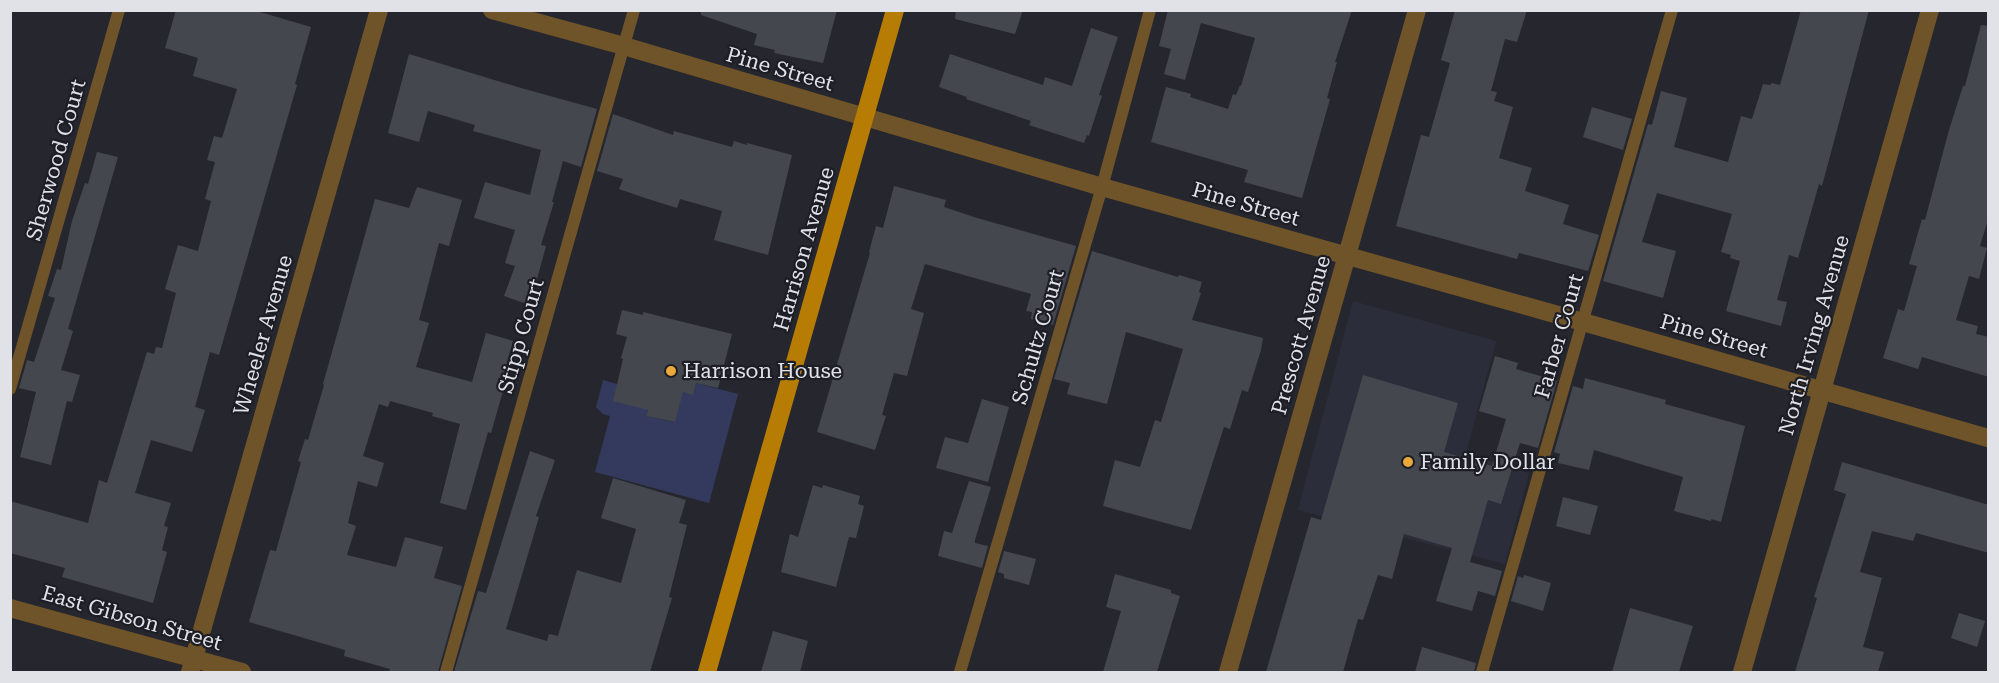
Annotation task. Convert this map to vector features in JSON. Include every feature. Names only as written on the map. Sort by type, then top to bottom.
[{"type":"main road","name":"Harrison Avenue","points":[[707,672],[896,10]]},
{"type":"street","name":"Wheeler Avenue","points":[[192,666],[380,10]]},
{"type":"street","name":"Pine Street","points":[[492,10],[624,46],[1102,187],[1989,438]]},
{"type":"street","name":"Prescott Avenue","points":[[1228,672],[1417,10]]},
{"type":"street","name":"North Irving Avenue","points":[[1742,672],[1930,10]]},
{"type":"street","name":"East Gibson Street","points":[[10,608],[192,666],[242,672]]},
{"type":"lane","name":"Sherwood Court","points":[[10,389],[119,10]]},
{"type":"lane","name":"Stipp Court","points":[[446,672],[634,10]]},
{"type":"lane","name":"Schultz Court","points":[[960,672],[1102,187],[1149,10]]},
{"type":"lane","name":"Farber Court","points":[[1482,672],[1672,10]]},
{"type":"shaded area","points":[[1353,301],[1496,341],[1466,453],[1529,473],[1505,564],[1298,510]]},
{"type":"shaded area","points":[[603,380],[617,384],[648,410],[646,416],[674,422],[680,403],[680,391],[693,394],[696,383],[738,394],[709,503],[595,472],[610,416],[603,414],[596,407]]},
{"type":"building","points":[[176,10],[253,10],[311,27],[295,84],[297,85],[219,355],[210,352],[195,407],[205,410],[192,452],[151,440],[135,493],[171,503],[164,526],[168,527],[162,550],[167,552],[153,603],[62,577],[65,568],[10,553],[10,501],[88,523],[99,480],[107,483],[147,352],[154,354],[156,347],[162,348],[176,293],[165,289],[178,245],[198,251],[211,201],[205,199],[215,162],[207,160],[214,136],[222,138],[237,89],[193,76],[198,58],[165,48]]},
{"type":"building","points":[[701,10],[837,10],[823,63],[774,53],[775,50],[754,45],[757,34],[701,15]]},
{"type":"building","points":[[956,10],[1023,10],[1015,34],[955,19]]},
{"type":"building","points":[[1168,10],[1352,10],[1335,62],[1337,62],[1327,98],[1330,99],[1302,198],[1244,182],[1248,170],[1151,142],[1166,87],[1228,109],[1233,94],[1236,95],[1241,86],[1255,38],[1201,23],[1185,80],[1164,74],[1171,49],[1159,46]]},
{"type":"building","points":[[1455,10],[1527,10],[1517,42],[1505,39],[1491,91],[1497,92],[1494,101],[1513,107],[1499,158],[1532,168],[1525,191],[1569,205],[1563,224],[1599,235],[1588,271],[1519,253],[1517,259],[1396,226],[1421,135],[1429,137],[1450,63],[1441,60]]},
{"type":"building","points":[[1801,10],[1869,10],[1822,186],[1819,184],[1798,258],[1789,255],[1777,300],[1787,302],[1781,326],[1726,311],[1740,261],[1721,252],[1732,214],[1657,193],[1642,242],[1676,251],[1663,298],[1603,281],[1648,124],[1652,125],[1661,91],[1687,98],[1674,147],[1728,162],[1741,116],[1752,119],[1763,84],[1780,85]]},
{"type":"building","points":[[1981,25],[1989,26],[1989,216],[1980,246],[1987,248],[1979,279],[1969,276],[1956,320],[1978,326],[1976,334],[1989,337],[1989,377],[1922,357],[1918,369],[1883,358],[1898,309],[1904,311],[1917,266],[1909,264],[1922,219],[1925,220]]},
{"type":"building","points":[[1091,28],[1118,37],[1099,95],[1102,96],[1089,136],[1087,135],[1084,143],[1029,125],[1031,121],[966,99],[967,97],[939,87],[950,54],[1043,85],[1045,77],[1072,86]]},
{"type":"building","points":[[409,54],[597,109],[581,167],[563,161],[541,245],[546,246],[530,305],[504,296],[515,266],[505,263],[515,230],[474,218],[485,182],[530,195],[541,150],[473,131],[475,125],[428,111],[419,142],[388,133]]},
{"type":"building","points":[[1592,107],[1632,119],[1623,150],[1583,137]]},
{"type":"building","points":[[613,114],[673,135],[674,131],[732,147],[734,141],[747,145],[747,143],[792,155],[768,255],[714,240],[722,211],[680,199],[677,208],[645,198],[619,189],[623,179],[597,171]]},
{"type":"building","points":[[97,152],[118,157],[68,329],[73,331],[61,370],[80,375],[72,402],[67,401],[51,465],[20,457],[36,392],[19,388],[27,360],[34,362],[55,298],[48,296],[57,269],[61,270],[72,221],[85,183],[88,184]]},
{"type":"building","points":[[894,186],[946,200],[944,207],[977,218],[1076,246],[1053,325],[1031,319],[1032,312],[1026,311],[1031,294],[925,264],[911,309],[924,313],[907,376],[894,373],[882,415],[886,416],[875,450],[817,432],[876,226],[883,228]]},
{"type":"building","points":[[417,187],[462,200],[449,246],[439,243],[419,320],[429,323],[416,367],[472,382],[486,333],[513,341],[499,390],[503,391],[491,433],[488,432],[466,510],[440,503],[460,424],[432,416],[433,413],[390,401],[388,407],[379,404],[363,456],[384,463],[377,487],[358,481],[348,523],[356,526],[347,555],[396,567],[405,537],[443,547],[434,578],[462,586],[438,672],[389,672],[390,669],[344,656],[345,650],[249,622],[270,550],[276,551],[301,462],[298,461],[305,439],[308,440],[375,199],[409,208]]},
{"type":"building","points":[[1092,251],[1202,282],[1199,292],[1201,293],[1192,320],[1263,338],[1248,392],[1242,390],[1230,429],[1224,427],[1191,530],[1103,506],[1115,460],[1140,467],[1155,420],[1161,422],[1183,349],[1126,332],[1107,404],[1067,394],[1070,383],[1054,379]]},
{"type":"building","name":"Harrison House","points":[[622,310],[643,315],[643,312],[732,334],[718,388],[696,383],[693,395],[683,392],[675,422],[646,416],[648,410],[613,401],[627,337],[616,334]]},
{"type":"building","points":[[1495,356],[1518,363],[1516,369],[1557,381],[1538,448],[1520,443],[1501,504],[1488,500],[1470,562],[1502,571],[1495,596],[1478,591],[1472,611],[1436,601],[1452,548],[1404,534],[1392,579],[1378,575],[1363,620],[1358,619],[1343,672],[1266,672],[1311,517],[1321,520],[1363,375],[1458,403],[1444,452],[1492,466],[1506,419],[1479,411]]},
{"type":"building","points":[[1585,378],[1666,400],[1665,404],[1745,426],[1721,522],[1674,511],[1683,477],[1594,450],[1589,470],[1558,463],[1560,454],[1554,452],[1573,386],[1583,389]]},
{"type":"building","points":[[982,399],[1009,407],[988,482],[936,468],[945,437],[968,443]]},
{"type":"building","points":[[530,451],[555,460],[536,516],[539,517],[506,629],[547,641],[549,634],[558,636],[577,570],[621,583],[636,529],[601,518],[613,478],[686,500],[679,523],[687,525],[669,597],[672,598],[650,672],[454,672],[478,591],[486,593]]},
{"type":"building","points":[[1842,462],[1989,505],[1989,553],[1916,533],[1913,541],[1872,531],[1860,572],[1882,578],[1863,647],[1884,652],[1878,672],[1795,672],[1817,598],[1814,597],[1846,494],[1834,490]]},
{"type":"building","points":[[969,481],[991,487],[975,540],[975,543],[988,546],[982,568],[938,556],[944,531],[952,533]]},
{"type":"building","points":[[813,485],[822,488],[823,485],[860,496],[858,504],[864,506],[856,538],[849,537],[836,587],[781,572],[790,534],[798,537]]},
{"type":"building","points":[[1563,497],[1598,506],[1590,535],[1556,526]]},
{"type":"building","points":[[1004,551],[1036,559],[1029,585],[1004,578],[1004,574],[998,572]]},
{"type":"building","points":[[1115,574],[1171,590],[1171,593],[1180,596],[1157,672],[1103,672],[1121,611],[1106,607]]},
{"type":"building","points":[[1524,575],[1551,583],[1543,611],[1511,601],[1518,576],[1523,578]]},
{"type":"building","points":[[1630,608],[1693,626],[1679,672],[1612,672]]},
{"type":"building","points":[[1959,613],[1985,621],[1977,647],[1951,638]]},
{"type":"building","points":[[773,631],[808,641],[800,672],[761,672]]},
{"type":"building","points":[[1422,647],[1476,663],[1474,672],[1415,672]]},
{"type":"place","name":"Harrison House","points":[[671,371]]},
{"type":"place","name":"Family Dollar","points":[[1408,462]]}]
